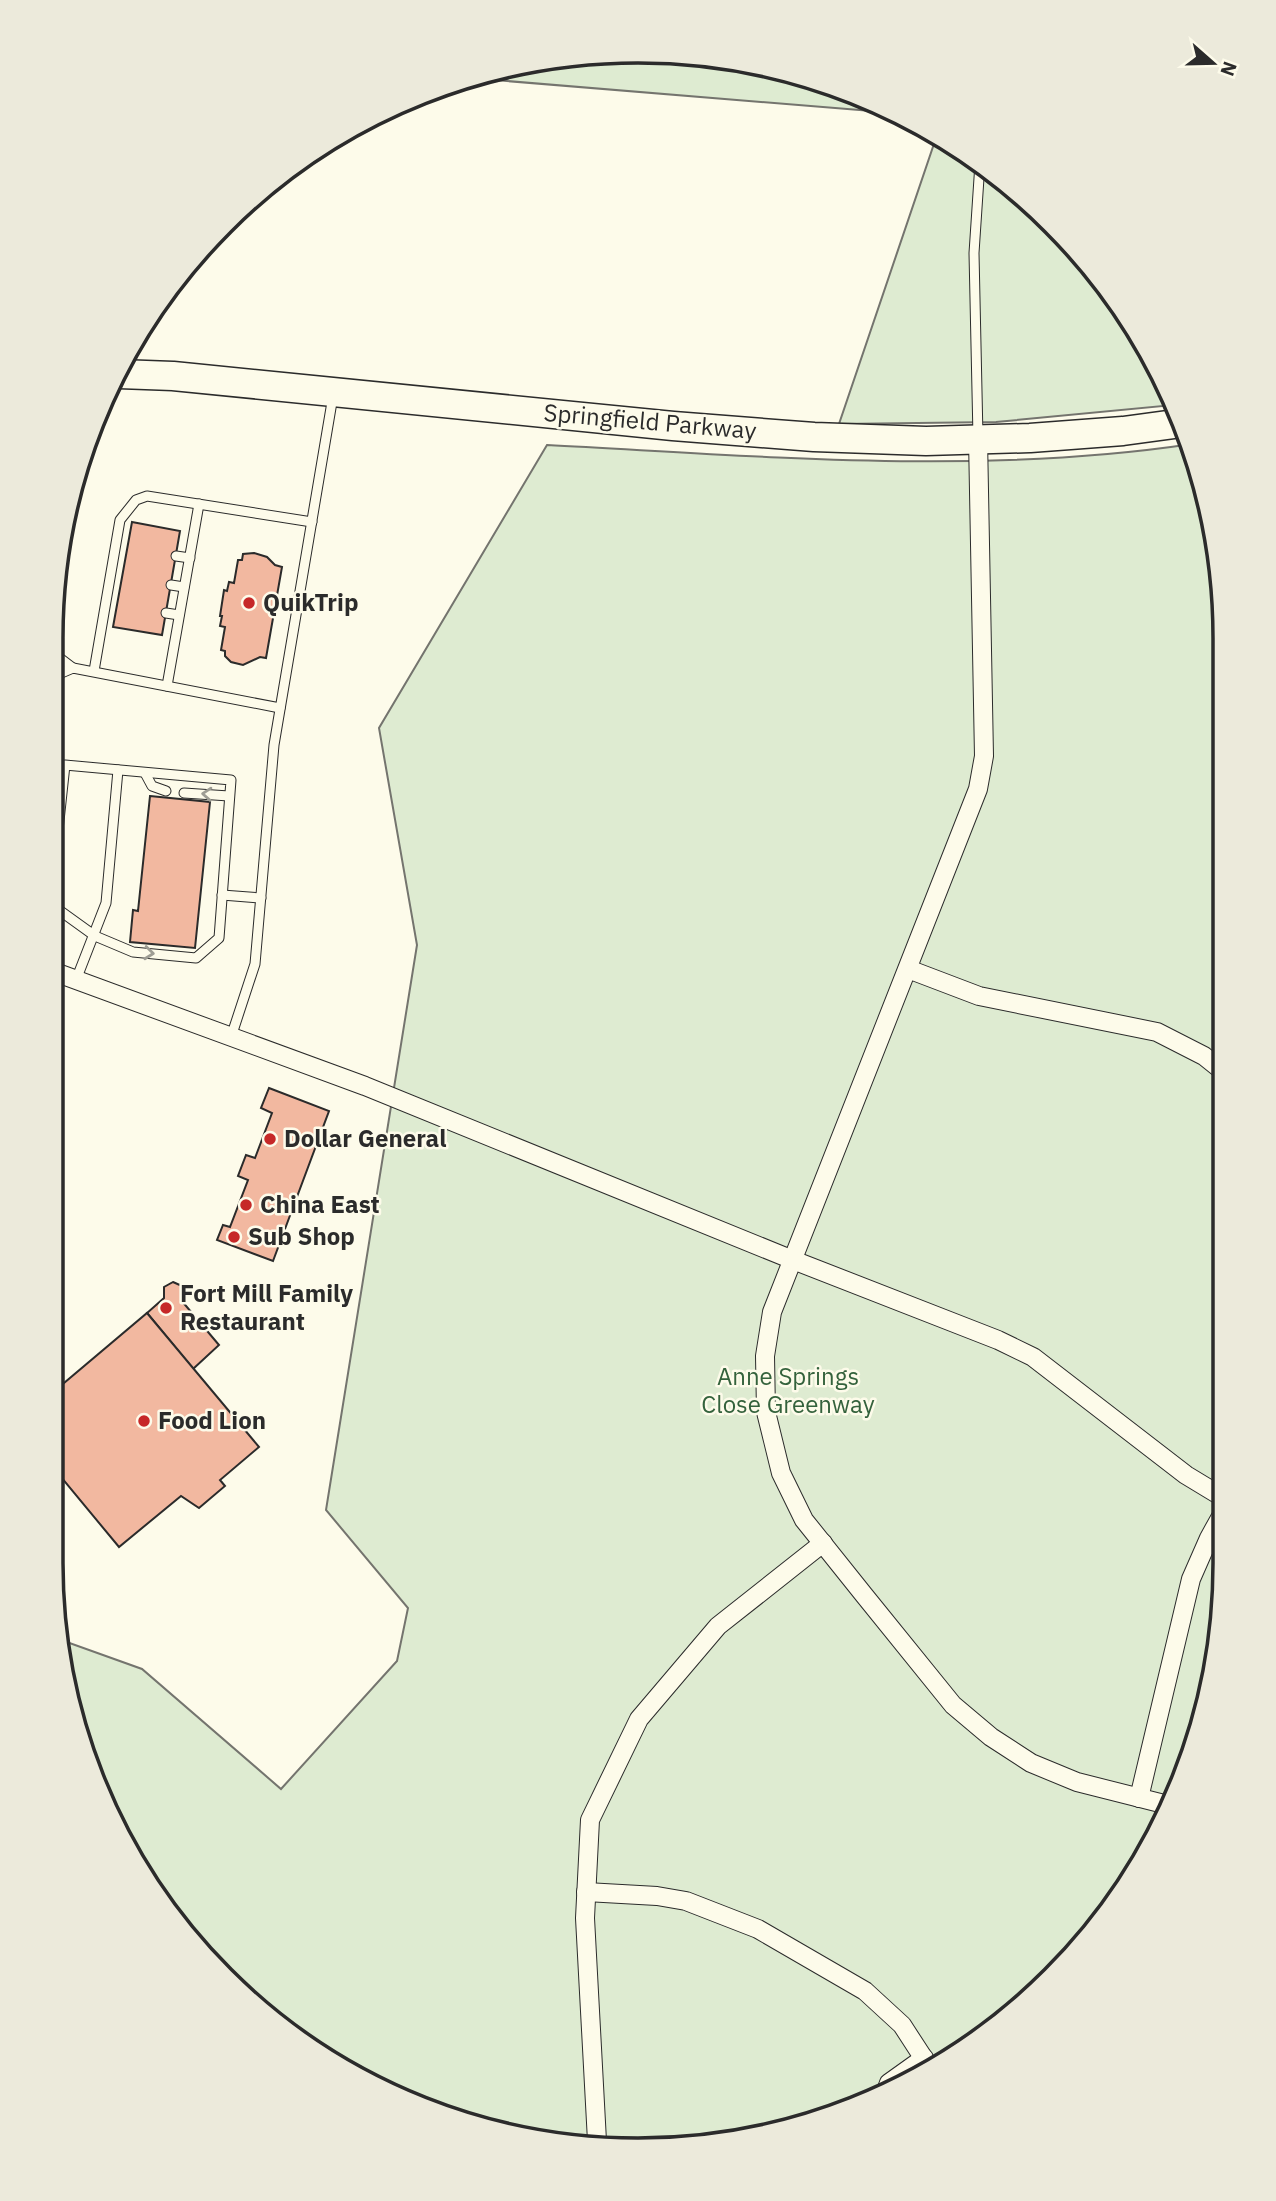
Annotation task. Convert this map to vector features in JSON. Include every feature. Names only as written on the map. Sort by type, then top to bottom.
[{"type":"main road","name":"Springfield Parkway","points":[[127,374],[173,376],[673,426],[814,437],[926,441],[1030,438],[1171,424]]},
{"type":"street","points":[[978,438],[984,756],[978,789],[772,1312],[765,1356],[766,1412],[781,1473],[804,1520],[953,1705],[991,1737],[1031,1763],[1077,1782],[1160,1803]]},
{"type":"street","points":[[908,969],[979,996],[1157,1032],[1213,1063]]},
{"type":"street","points":[[63,975],[365,1086],[793,1260],[964,1326],[1033,1357],[1186,1475],[1213,1491]]},
{"type":"street","points":[[1139,1798],[1191,1579],[1213,1531]]},
{"type":"street","points":[[597,2137],[585,1918],[590,1820],[639,1719],[718,1626],[823,1543]]},
{"type":"street","points":[[586,1892],[657,1896],[686,1901],[758,1929],[865,1991],[902,2025],[926,2061]]},
{"type":"lane","points":[[978,438],[974,253],[979,176]]},
{"type":"lane","points":[[231,1037],[253,973],[274,745],[334,391]]},
{"type":"lane","points":[[94,671],[120,520],[136,500],[147,496],[312,522]]},
{"type":"lane","points":[[167,686],[199,504]]},
{"type":"lane","points":[[116,547],[127,549]]},
{"type":"lane","points":[[176,556],[190,558]]},
{"type":"lane","points":[[111,575],[122,576]]},
{"type":"lane","points":[[171,585],[184,587]]},
{"type":"lane","points":[[106,602],[117,604]]},
{"type":"lane","points":[[166,613],[179,615]]},
{"type":"lane","points":[[63,660],[73,668],[280,708]]},
{"type":"lane","points":[[63,672],[73,668]]},
{"type":"lane","points":[[63,784],[65,765],[230,780],[219,938],[196,958],[133,952],[94,936],[63,913]]},
{"type":"lane","points":[[75,980],[106,903],[118,770]]},
{"type":"lane","points":[[145,772],[152,786],[166,791]]},
{"type":"lane","points":[[184,793],[229,796]]},
{"type":"lane","points":[[222,895],[261,898]]},
{"type":"green space","points":[[600,64],[676,64],[750,74],[787,83],[866,111],[500,80]]},
{"type":"green space","points":[[934,145],[988,182],[1017,206],[1045,231],[1070,259],[1116,319],[1136,351],[1164,406],[996,422],[839,424]]},
{"type":"green space","name":"Anne Springs Close Greenway","points":[[547,445],[869,461],[1031,459],[1112,454],[1179,446],[1202,526],[1212,600],[1212,1601],[1202,1675],[1182,1748],[1169,1783],[1136,1851],[1116,1882],[1094,1913],[1045,1970],[988,2019],[957,2041],[892,2079],[858,2094],[787,2118],[750,2127],[676,2137],[638,2138],[600,2137],[526,2127],[453,2107],[418,2094],[350,2061],[288,2019],[231,1970],[182,1913],[140,1851],[107,1783],[83,1712],[69,1643],[142,1669],[281,1789],[397,1661],[408,1608],[326,1510],[417,945],[379,728]]},
{"type":"building","points":[[132,522],[180,531],[162,635],[113,627]]},
{"type":"building","name":"QuikTrip","points":[[254,553],[267,557],[275,565],[282,567],[266,658],[260,657],[243,665],[231,662],[225,656],[225,651],[221,650],[225,627],[220,626],[220,616],[224,590],[227,591],[229,582],[234,583],[238,560],[242,560],[243,554]]},
{"type":"building","points":[[150,796],[210,802],[195,948],[130,942],[133,910],[138,911]]},
{"type":"building","points":[[269,1088],[329,1111],[273,1261],[217,1240],[223,1225],[230,1227],[248,1180],[238,1176],[246,1155],[255,1158],[272,1113],[261,1108]]},
{"type":"building","points":[[173,1282],[182,1286],[184,1293],[181,1300],[219,1345],[193,1369],[147,1313],[164,1298],[164,1287]]},
{"type":"building","name":"Food Lion","points":[[147,1313],[259,1447],[220,1480],[225,1486],[199,1508],[181,1496],[119,1547],[63,1479],[63,1384]]},
{"type":"place","name":"QuikTrip","points":[[249,603]]},
{"type":"place","name":"Dollar General","points":[[270,1139]]},
{"type":"place","name":"China East","points":[[246,1205]]},
{"type":"place","name":"Sub Shop","points":[[234,1237]]},
{"type":"place","name":"Fort Mill Family Restaurant","points":[[166,1308]]},
{"type":"place","name":"Food Lion","points":[[144,1421]]}]
